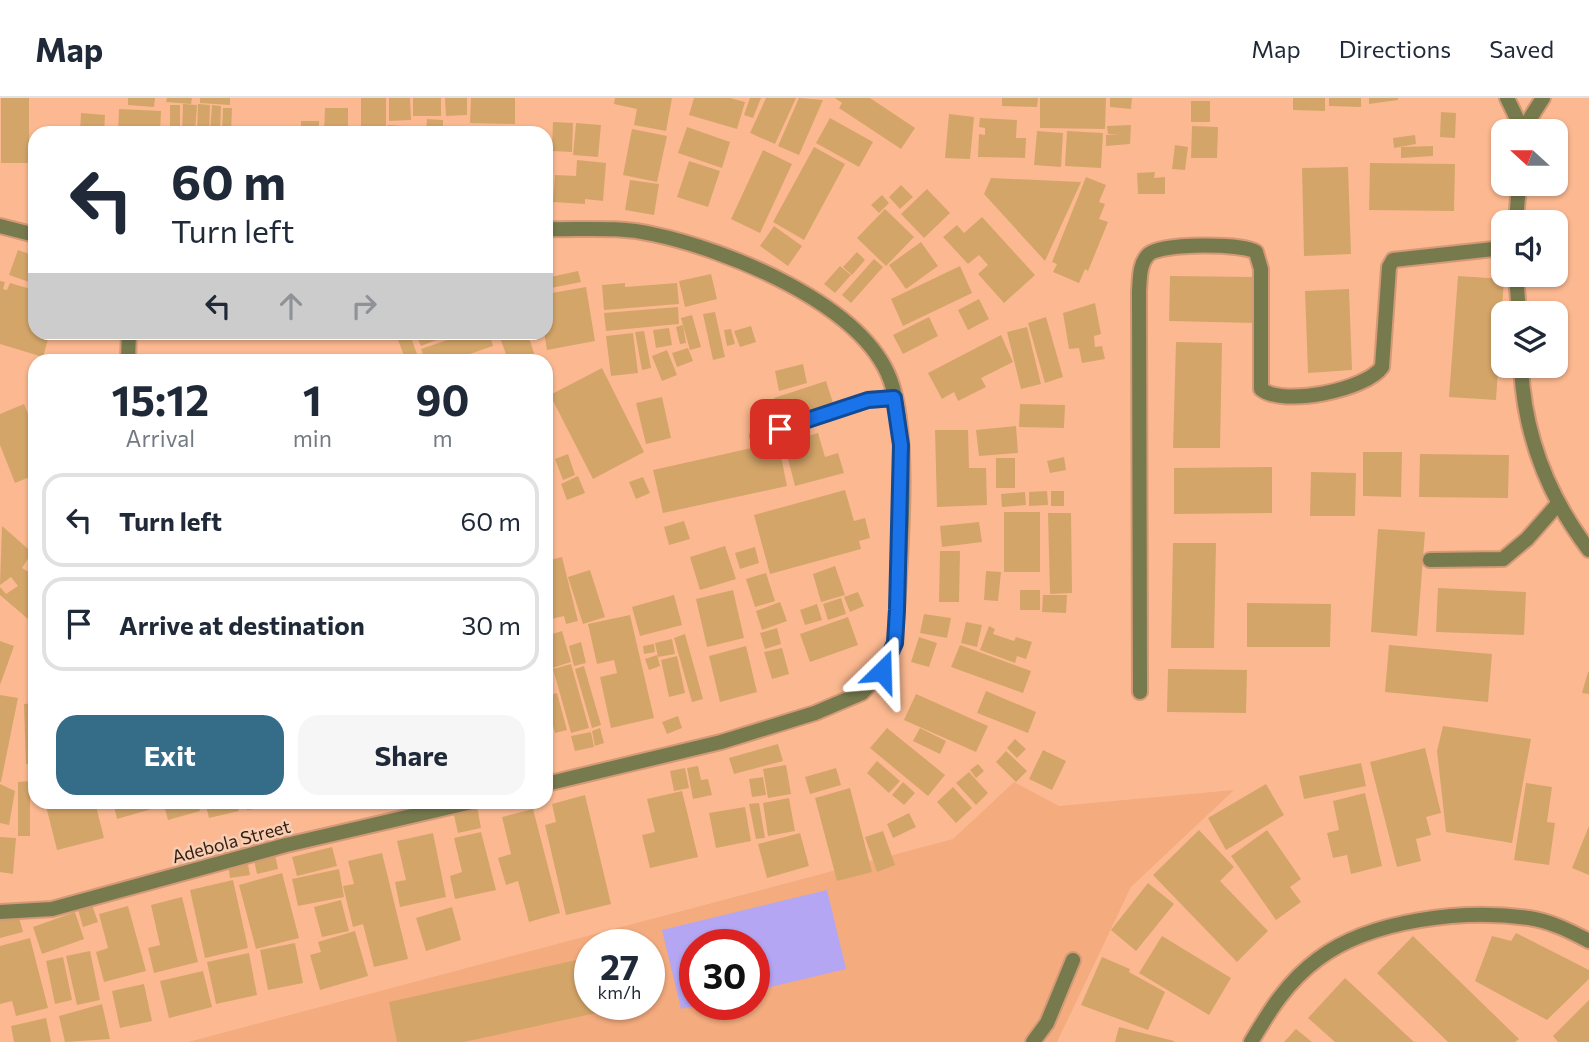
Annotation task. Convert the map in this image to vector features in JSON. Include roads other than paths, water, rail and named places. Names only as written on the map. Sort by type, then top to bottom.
[{"type":"street","points":[[1507,98],[1517,119]]},
{"type":"street","points":[[1529,119],[1543,98]]},
{"type":"street","points":[[0,226],[28,233]]},
{"type":"street","points":[[553,229],[649,233],[708,248],[768,273],[805,294],[849,326],[878,358],[889,376],[901,445],[895,643],[882,671],[862,693],[815,713],[721,742],[553,782]]},
{"type":"street","points":[[1140,692],[1139,291],[1141,267],[1149,254],[1163,249],[1238,245],[1256,253],[1261,269],[1261,389],[1271,395],[1298,395],[1347,390],[1377,375],[1382,368],[1389,267],[1393,260],[1491,249]]},
{"type":"street","points":[[1523,378],[1528,419],[1542,469],[1557,505],[1589,550]]},
{"type":"street","points":[[758,436],[868,400],[894,398]]},
{"type":"street","points":[[1430,560],[1503,559],[1527,539],[1557,505]]},
{"type":"street","name":"Adebola Street","points":[[0,912],[52,909],[286,845],[442,809]]},
{"type":"street","points":[[1251,1042],[1279,995],[1319,958],[1362,935],[1396,925],[1472,917],[1531,918],[1566,929],[1589,941]]},
{"type":"street","points":[[1032,1042],[1047,1023],[1073,960]]}]
